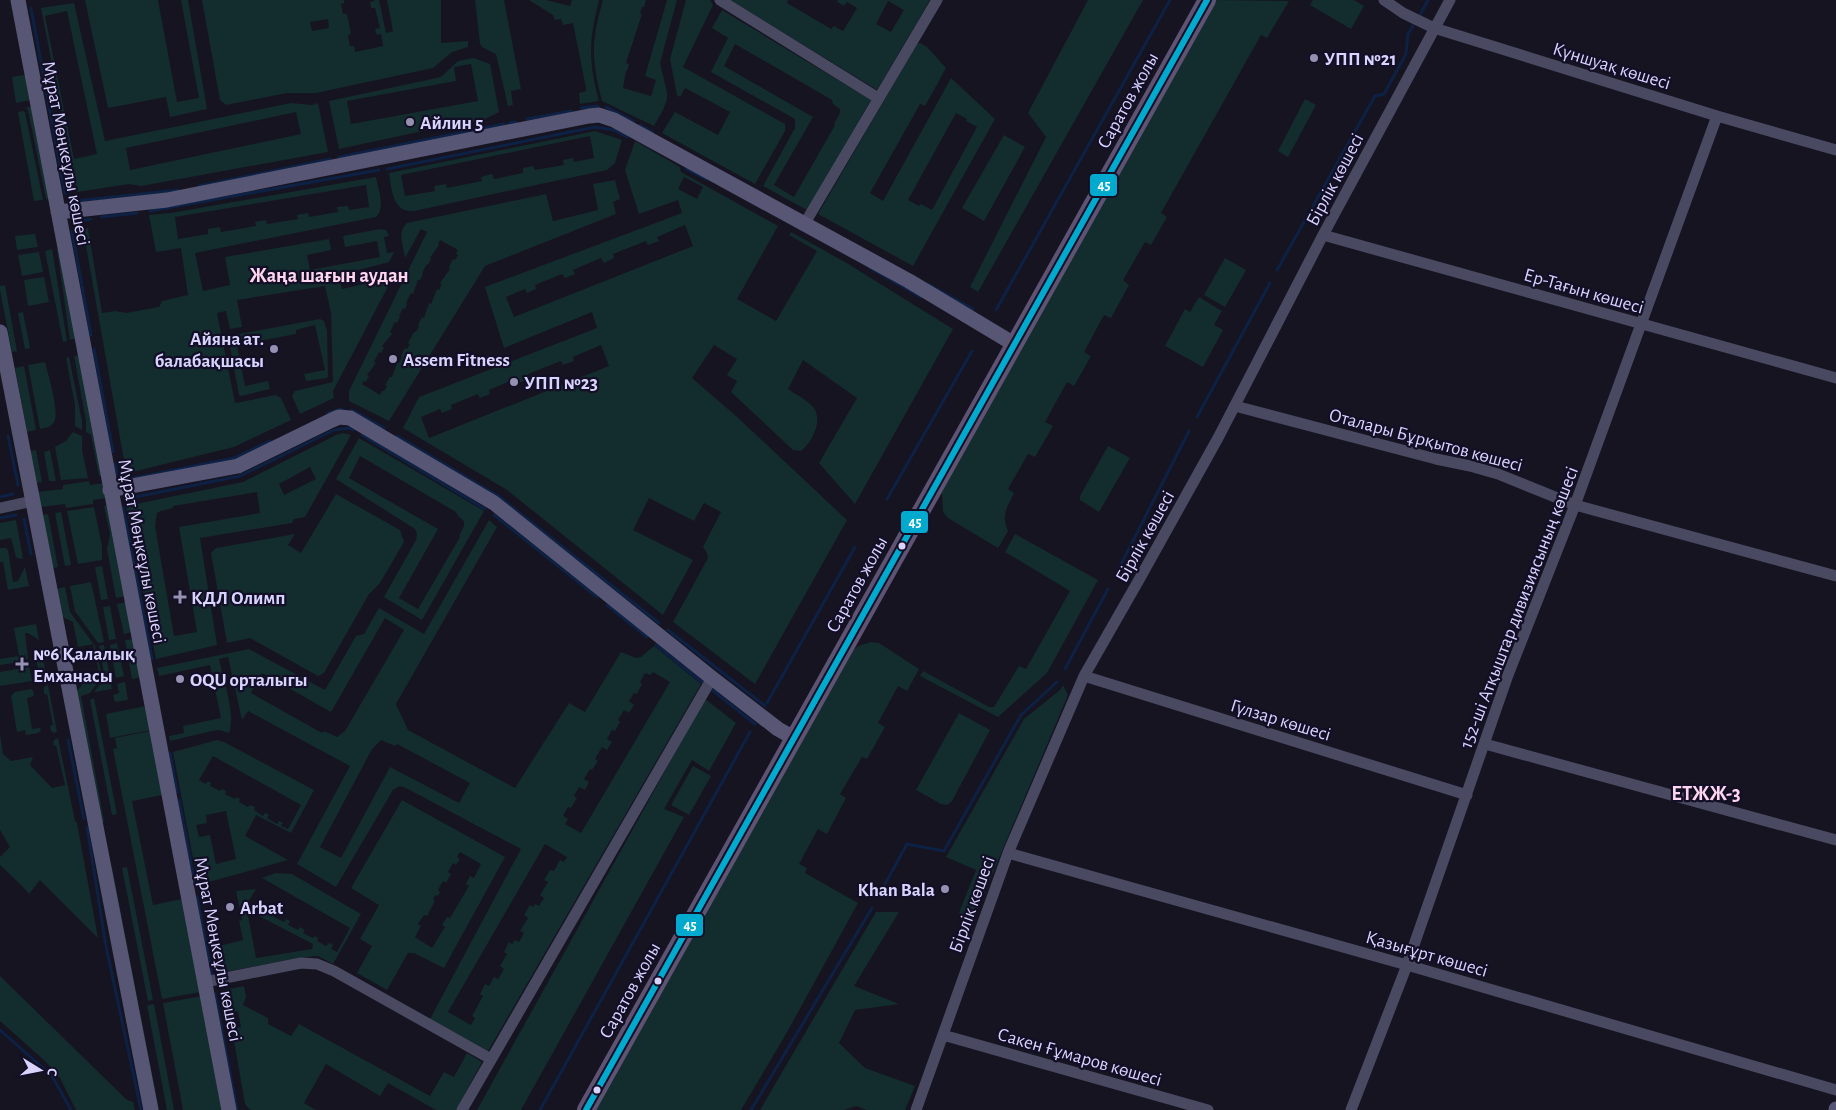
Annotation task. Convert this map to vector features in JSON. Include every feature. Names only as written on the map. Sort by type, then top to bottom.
[{"type":"main road","name":"Мұрат Мөңкеұлы көшесі","points":[[18,0],[229,1110]]},
{"type":"main road","name":"Саратов жолы","points":[[586,1110],[790,736],[1010,342],[1196,0]]},
{"type":"main road","name":"Саратов жолы","points":[[1010,342],[1207,0]]},
{"type":"main road","points":[[58,212],[167,200],[589,116],[599,116],[621,124],[805,223],[909,281],[1010,342]]},
{"type":"main road","points":[[0,332],[150,1110]]},
{"type":"main road","points":[[110,490],[238,466],[332,420],[343,417],[350,418],[494,503],[712,678],[790,736]]},
{"type":"main road","name":"Саратов жолы","points":[[575,1110],[790,736]]},
{"type":"street","points":[[720,0],[878,98]]},
{"type":"street","points":[[805,223],[937,0]]},
{"type":"street","name":"Күншуақ көшесі","points":[[1384,0],[1403,13],[1434,28],[1718,116],[1836,150]]},
{"type":"street","name":"Бірлік көшесі","points":[[916,1110],[1008,853],[1084,676],[1235,406],[1323,235],[1450,0]]},
{"type":"street","name":"152-ші Атқыштар дивизиясының көшесі","points":[[1351,1110],[1407,965],[1508,675],[1575,505],[1718,116]]},
{"type":"street","name":"Ер-Тағын көшесі","points":[[1323,235],[1836,378]]},
{"type":"street","name":"Оталары Бұрқытов көшесі","points":[[1235,406],[1478,468],[1498,474],[1575,505],[1836,576]]},
{"type":"street","points":[[0,508],[33,501]]},
{"type":"street","name":"Гүлзар көшесі","points":[[1084,676],[1467,795]]},
{"type":"street","points":[[462,1110],[712,678]]},
{"type":"street","points":[[1485,744],[1836,840]]},
{"type":"street","name":"Қазығұрт көшесі","points":[[1008,853],[1407,965],[1836,1090]]},
{"type":"street","points":[[205,982],[301,963],[317,964],[334,971],[491,1059]]},
{"type":"street","name":"Сакен Ғұмаров көшесі","points":[[943,1035],[1208,1110]]},
{"type":"green space","points":[[85,0],[158,0],[177,102],[199,98],[181,0],[188,0],[207,109],[170,117],[166,97],[108,108]]},
{"type":"green space","points":[[202,0],[344,0],[344,3],[341,4],[343,14],[347,14],[351,34],[348,35],[350,46],[354,46],[355,52],[383,46],[381,34],[377,35],[375,29],[380,28],[375,8],[371,8],[370,2],[379,0],[386,33],[393,31],[387,0],[441,0],[441,43],[468,41],[468,47],[452,52],[433,68],[316,93],[287,93],[226,105],[220,100]],"holes":[[[328,19],[329,28],[312,31],[310,22]]]},
{"type":"green space","points":[[475,0],[504,0],[521,89],[511,91],[513,105],[508,106],[496,54],[480,44]]},
{"type":"green space","points":[[529,0],[546,0],[570,6],[572,0],[599,0],[593,27],[591,50],[595,87],[599,101],[580,104],[579,93],[586,91],[586,88],[573,23],[563,25],[561,19],[555,20],[553,15]]},
{"type":"green space","points":[[603,0],[646,0],[640,13],[642,14],[626,63],[629,64],[623,88],[651,96],[656,80],[645,76],[667,0],[677,0],[660,63],[667,99],[654,126],[602,101],[594,61],[594,50],[596,27]]},
{"type":"green space","points":[[686,0],[710,0],[713,5],[683,67],[785,124],[785,131],[755,184],[662,133],[675,112],[718,135],[730,112],[685,88],[680,97],[677,95],[670,59]]},
{"type":"green space","points":[[730,0],[788,0],[787,3],[831,29],[834,26],[843,31],[857,8],[847,2],[844,6],[837,2],[838,0],[930,0],[877,90]],"holes":[[[888,1],[904,10],[891,32],[876,24]]]},
{"type":"green space","points":[[1088,0],[1143,0],[978,292],[970,287],[1046,137],[1028,113]]},
{"type":"green space","points":[[1215,0],[1289,1],[1267,38],[1261,35],[1161,213],[1167,217],[1151,245],[1145,242],[1123,280],[1129,285],[1111,318],[1104,315],[1084,352],[1091,356],[1074,386],[1067,382],[1045,422],[1053,426],[1035,457],[1028,454],[1008,489],[1014,493],[1005,516],[1008,531],[998,548],[948,518],[943,512],[942,492]]},
{"type":"green space","points":[[1313,0],[1354,0],[1364,6],[1351,29],[1310,5]]},
{"type":"green space","points":[[74,3],[105,141],[291,103],[312,105],[318,103],[328,152],[141,186],[129,184],[77,192],[41,8]],"holes":[[[67,11],[97,154],[74,159],[45,16]],[[296,112],[301,134],[130,170],[126,148]]]},
{"type":"green space","points":[[722,10],[871,100],[807,210],[763,186],[795,128],[795,119],[711,72],[728,38],[712,28]],"holes":[[[735,44],[832,100],[833,104],[840,109],[840,113],[794,197],[774,185],[813,117],[724,66]]]},
{"type":"green space","points":[[920,43],[927,47],[946,68],[925,106],[920,104],[870,193],[883,201],[951,78],[995,119],[913,266],[818,214],[917,44]],"holes":[[[956,113],[967,119],[966,121],[977,127],[932,210],[908,200]]]},
{"type":"green space","points":[[474,58],[490,64],[499,112],[483,120],[433,129],[432,125],[422,126],[423,131],[339,149],[329,101],[441,77],[458,61]],"holes":[[[471,64],[478,101],[351,124],[347,101],[456,81],[454,67]]]},
{"type":"green space","points":[[26,76],[31,100],[16,103],[12,77]]},
{"type":"green space","points":[[1305,99],[1316,105],[1288,157],[1278,151]]},
{"type":"green space","points":[[32,106],[50,199],[46,199],[28,110],[25,108]]},
{"type":"green space","points":[[18,112],[25,112],[43,200],[34,201]]},
{"type":"green space","points":[[595,131],[622,140],[615,163],[607,170],[414,211],[407,211],[397,204],[392,193],[389,173]],"holes":[[[590,136],[594,158],[574,162],[573,158],[563,160],[564,165],[535,170],[533,166],[523,168],[523,173],[494,179],[492,174],[481,177],[482,181],[447,188],[446,184],[434,186],[435,191],[405,196],[401,175]]]},
{"type":"green space","points":[[1004,135],[1025,147],[984,221],[962,208]]},
{"type":"green space","points":[[635,141],[680,167],[681,172],[778,226],[737,299],[776,321],[817,251],[789,235],[791,232],[845,262],[953,329],[855,504],[819,463],[857,398],[803,360],[788,389],[811,405],[815,410],[817,422],[810,442],[801,451],[793,450],[731,392],[737,381],[727,375],[737,359],[714,345],[692,378],[736,416],[847,520],[755,684],[673,622],[708,558],[703,547],[721,512],[704,503],[694,521],[649,498],[633,530],[693,560],[663,615],[507,490],[403,428],[419,397],[597,328],[592,312],[504,348],[485,287],[682,213],[678,200],[639,214],[625,170]],"holes":[[[684,177],[703,187],[697,199],[678,189]],[[685,225],[693,246],[514,317],[506,297],[525,289],[527,293],[536,289],[535,285],[562,274],[565,278],[575,274],[573,270],[601,258],[604,263],[614,258],[613,254],[646,241],[648,245],[659,241],[657,237]],[[601,345],[609,366],[429,438],[421,417],[440,409],[442,413],[452,409],[451,405],[478,394],[480,398],[490,394],[489,390],[517,378],[519,383],[530,378],[528,374],[561,361],[563,365],[574,361],[573,357]]]},
{"type":"green space","points":[[376,177],[381,204],[376,217],[195,253],[203,291],[230,285],[225,257],[329,239],[331,250],[307,255],[310,270],[380,257],[377,241],[345,247],[343,236],[380,229],[386,230],[389,236],[384,237],[387,253],[394,252],[389,262],[339,275],[342,289],[393,277],[333,391],[334,398],[300,414],[292,396],[295,391],[333,382],[331,313],[325,286],[237,300],[242,327],[230,329],[226,311],[217,313],[235,403],[276,395],[281,398],[291,420],[234,447],[132,472],[125,466],[83,229],[88,228],[102,313],[115,311],[126,313],[159,307],[162,301],[188,295],[181,248],[156,252],[149,215],[171,213]],"holes":[[[366,185],[369,207],[349,210],[348,206],[337,207],[338,212],[309,217],[308,213],[297,215],[298,219],[267,224],[266,220],[255,222],[256,226],[221,232],[220,227],[208,229],[208,234],[178,239],[175,217]]]},
{"type":"green space","points":[[615,180],[620,199],[613,202],[616,214],[485,266],[389,421],[349,401],[349,391],[427,232],[421,229],[405,258],[401,235],[407,223],[546,194],[553,221],[598,210],[593,184]],"holes":[[[440,240],[458,250],[456,253],[458,255],[455,260],[453,259],[449,267],[450,269],[440,283],[442,284],[439,290],[437,289],[431,304],[429,303],[424,318],[422,317],[416,332],[414,332],[408,343],[410,344],[407,349],[405,348],[392,377],[390,377],[385,385],[387,386],[384,391],[380,395],[362,384],[364,381],[366,382],[369,376],[367,375],[376,363],[374,362],[379,352],[381,353],[384,348],[382,346],[392,334],[390,332],[395,322],[397,323],[403,308],[405,309],[411,293],[413,294],[418,280],[420,280]]]},
{"type":"green space","points":[[35,234],[38,247],[17,250],[15,236]]},
{"type":"green space","points":[[59,248],[78,338],[70,340],[57,249]]},
{"type":"green space","points":[[52,249],[67,341],[63,342],[45,251]]},
{"type":"green space","points":[[39,252],[43,272],[22,276],[18,255]]},
{"type":"green space","points":[[1225,258],[1246,270],[1225,307],[1204,295]]},
{"type":"green space","points":[[44,277],[49,302],[28,306],[24,280]]},
{"type":"green space","points":[[5,285],[17,351],[12,352],[0,290],[0,286]]},
{"type":"green space","points":[[1199,297],[1222,311],[1214,325],[1223,330],[1203,367],[1165,346],[1185,309],[1190,312]]},
{"type":"green space","points":[[23,312],[30,348],[25,349],[18,313]]},
{"type":"green space","points":[[320,319],[324,321],[327,331],[327,378],[306,381],[304,374],[325,370],[315,325],[296,330],[296,334],[259,341],[258,337],[236,341],[245,386],[268,381],[270,389],[239,395],[228,336]]},
{"type":"green space","points":[[81,355],[103,476],[99,476],[91,435],[86,432],[86,421],[74,356]]},
{"type":"green space","points":[[69,357],[82,421],[82,430],[75,426],[75,405],[66,358]]},
{"type":"green space","points":[[45,362],[56,411],[54,422],[46,428],[40,429],[28,365]]},
{"type":"green space","points":[[24,366],[36,430],[27,432],[15,368]]},
{"type":"green space","points":[[73,432],[82,436],[82,450],[88,478],[61,480],[55,447],[66,441]]},
{"type":"green space","points":[[343,433],[351,435],[305,517],[294,519],[292,523],[200,538],[217,645],[156,659],[126,506],[243,482]],"holes":[[[310,467],[316,479],[284,495],[279,484]],[[257,492],[260,513],[179,527],[197,632],[174,636],[155,526],[157,513],[173,508],[173,506]]]},
{"type":"green space","points":[[359,438],[484,511],[422,620],[384,597],[416,540],[417,534],[415,529],[336,479]],"holes":[[[360,456],[456,512],[464,521],[460,537],[418,609],[399,598],[438,529],[349,478]]]},
{"type":"green space","points":[[1108,446],[1130,458],[1099,512],[1080,500],[1080,496]]},
{"type":"green space","points":[[36,450],[42,482],[37,483],[30,451]]},
{"type":"green space","points":[[50,450],[56,481],[49,481],[44,452]]},
{"type":"green space","points":[[89,481],[90,485],[104,483],[107,498],[93,500],[93,504],[66,508],[65,504],[41,507],[38,492],[63,489],[63,485]]},
{"type":"green space","points":[[336,494],[400,530],[404,542],[380,583],[369,594],[324,673],[318,676],[250,638],[227,643],[211,553],[216,548],[295,534],[288,545],[301,553]]},
{"type":"green space","points":[[109,505],[126,596],[116,598],[107,549],[110,534],[104,506]]},
{"type":"green space","points":[[94,507],[102,546],[102,560],[78,564],[67,511]]},
{"type":"green space","points":[[61,512],[71,565],[65,566],[55,513]]},
{"type":"green space","points":[[48,514],[58,567],[53,568],[42,515]]},
{"type":"green space","points":[[16,520],[23,558],[20,559],[16,557],[11,538],[0,540],[0,523]]},
{"type":"green space","points":[[489,520],[497,527],[396,704],[408,730],[515,788],[569,703],[585,712],[621,652],[636,658],[641,657],[654,646],[701,684],[488,1051],[430,1019],[521,849],[400,786],[393,790],[336,887],[297,864],[350,766],[248,711],[242,720],[228,657],[219,659],[230,707],[231,725],[229,733],[219,730],[170,741],[169,736],[184,733],[183,726],[221,718],[210,665],[159,676],[157,668],[249,649],[325,690],[356,636],[364,634],[379,608],[424,634]],"holes":[[[385,618],[404,630],[345,731],[337,737],[324,731],[322,733],[251,693],[262,673],[331,712]],[[653,672],[670,682],[581,833],[565,824],[568,819],[563,816],[568,807],[571,808],[577,798],[574,796],[579,787],[585,790],[589,782],[584,779],[598,761],[595,759],[602,747],[607,750],[612,742],[607,739],[612,730],[615,731],[620,722],[618,720],[624,710],[629,713],[634,705],[629,701],[634,693],[637,694],[645,673],[651,675]],[[381,740],[395,746],[397,744],[470,783],[459,803],[390,767],[341,858],[320,847],[372,749]],[[545,844],[567,857],[564,862],[560,860],[554,871],[550,870],[544,880],[548,882],[540,895],[544,898],[539,906],[535,904],[533,907],[530,905],[524,915],[528,918],[520,931],[524,933],[519,942],[515,940],[512,944],[509,942],[504,952],[507,954],[500,966],[504,969],[498,979],[494,977],[489,986],[485,984],[480,994],[483,996],[472,1016],[475,1018],[471,1025],[448,1012]]]},
{"type":"green space","points":[[1015,534],[1098,580],[1047,673],[998,717],[920,676],[923,671],[989,707],[994,707],[1019,666],[1026,669],[1070,591],[1005,552]]},
{"type":"green space","points":[[0,548],[8,550],[13,582],[18,581],[25,567],[29,586],[8,590],[3,562],[0,562]]},
{"type":"green space","points":[[102,566],[108,599],[101,600],[95,567]]},
{"type":"green space","points":[[91,582],[104,642],[98,643],[75,611],[70,586]]},
{"type":"green space","points":[[65,587],[70,612],[95,646],[102,677],[90,693],[81,696],[104,821],[101,824],[76,691],[81,687],[84,676],[99,673],[93,644],[78,647],[73,622],[60,616],[56,589]]},
{"type":"green space","points":[[127,602],[133,632],[124,634],[117,604]]},
{"type":"green space","points":[[110,606],[116,639],[109,640],[103,607]]},
{"type":"green space","points":[[36,624],[39,640],[25,633],[28,658],[24,661],[0,665],[0,659],[19,656],[14,628]]},
{"type":"green space","points":[[134,639],[141,677],[132,679],[125,640]]},
{"type":"green space","points":[[871,642],[879,643],[919,669],[907,691],[898,686],[878,723],[885,727],[867,759],[862,757],[840,794],[846,798],[827,834],[818,829],[799,864],[807,868],[805,873],[858,903],[786,1034],[741,1110],[593,1110],[854,649]]},
{"type":"green space","points":[[117,643],[124,676],[116,678],[110,645]]},
{"type":"green space","points":[[104,645],[112,689],[94,692],[105,678],[99,646]]},
{"type":"green space","points":[[41,648],[47,680],[40,678],[35,654],[36,650]]},
{"type":"green space","points":[[29,667],[32,681],[0,686],[0,672]]},
{"type":"green space","points":[[125,682],[128,700],[115,702],[113,695],[119,693],[117,684]]},
{"type":"green space","points":[[48,685],[57,732],[54,733],[51,731],[50,726],[53,725],[47,694],[44,694],[44,687]]},
{"type":"green space","points":[[1063,685],[1068,695],[975,915],[969,918],[959,913],[976,870],[946,857],[1024,719],[1060,690]]},
{"type":"green space","points":[[31,689],[34,696],[27,698],[32,729],[40,728],[41,730],[38,733],[26,735],[25,730],[17,732],[11,696],[15,692]]},
{"type":"green space","points":[[94,698],[117,814],[112,815],[90,700]]},
{"type":"green space","points":[[705,699],[736,723],[709,771],[692,760],[664,809],[684,817],[521,1110],[477,1110]]},
{"type":"green space","points":[[146,706],[151,730],[110,738],[106,714]]},
{"type":"green space","points":[[959,713],[990,730],[952,801],[947,805],[941,804],[916,790]]},
{"type":"green space","points":[[150,731],[162,795],[132,801],[153,905],[182,899],[201,992],[162,999],[113,749],[117,748],[115,738]]},
{"type":"green space","points":[[0,734],[3,754],[11,761],[33,757],[30,765],[52,788],[65,785],[56,745],[53,746],[54,740],[58,738],[75,821],[77,823],[98,938],[40,880],[29,894],[0,865],[0,857],[10,847],[0,830]]},
{"type":"green space","points":[[217,740],[314,790],[291,833],[256,815],[245,836],[288,860],[198,885],[173,752]],"holes":[[[213,756],[301,805],[288,829],[281,826],[283,823],[279,821],[277,824],[267,818],[269,815],[265,813],[263,816],[254,810],[255,807],[250,805],[248,807],[239,802],[240,799],[237,797],[235,799],[225,794],[226,791],[222,789],[220,791],[210,786],[211,783],[208,781],[206,784],[199,780]],[[226,811],[236,859],[216,864],[210,835],[199,837],[196,825],[207,823],[206,815]]]},
{"type":"green space","points":[[693,766],[711,776],[689,815],[671,805]]},
{"type":"green space","points":[[402,800],[505,857],[444,968],[414,953],[408,953],[387,990],[357,973],[372,946],[360,939],[379,905],[351,888]],"holes":[[[460,852],[481,864],[474,878],[470,876],[466,884],[469,886],[450,918],[447,917],[442,925],[445,927],[432,948],[415,937],[421,926],[418,924],[424,915],[427,916],[435,901],[433,900],[435,895],[438,896],[440,892],[438,890],[443,881],[446,883],[451,874],[448,872],[453,863],[456,865],[460,859],[457,857]]]},
{"type":"green space","points":[[108,864],[112,867],[159,1110],[155,1110]]},
{"type":"green space","points":[[127,867],[153,1000],[148,1001],[122,868]]},
{"type":"green space","points":[[276,873],[292,874],[361,914],[333,964],[318,956],[314,956],[224,972],[219,946],[243,940],[239,921],[242,920],[236,891],[256,889],[248,902],[256,906],[258,904],[261,905],[259,908],[269,914],[271,911],[276,914],[274,917],[284,922],[286,919],[290,921],[288,925],[298,930],[300,927],[305,930],[303,933],[313,938],[315,936],[318,938],[317,941],[326,946],[329,943],[333,945],[331,949],[337,952],[350,928],[262,878]],"holes":[[[247,910],[313,944],[312,949],[256,958]]]},
{"type":"green space","points":[[876,912],[899,912],[854,986],[899,1004],[855,1010],[839,1043],[865,1068],[915,1086],[905,1110],[867,1110],[856,1106],[844,1110],[760,1110]]},
{"type":"green space","points":[[0,976],[127,1100],[133,1102],[135,1110],[76,1110],[60,1078],[45,1061],[0,1021]]},
{"type":"green space","points":[[244,986],[246,997],[243,1005],[268,1018],[268,1024],[291,1036],[299,1024],[430,1096],[444,1072],[454,1077],[467,1053],[482,1062],[456,1110],[436,1110],[388,1083],[380,1096],[326,1064],[304,1103],[316,1110],[250,1110],[245,1104],[232,1029],[241,1027],[238,1011],[229,1013],[224,990]]},
{"type":"green space","points":[[202,996],[225,1110],[183,1110],[163,1003]]},
{"type":"green space","points":[[154,1004],[174,1110],[167,1110],[147,1005]]},
{"type":"waterway","points":[[996,310],[1170,0]]},
{"type":"waterway","points":[[1420,15],[1428,0]]},
{"type":"waterway","points":[[31,8],[65,193]]},
{"type":"waterway","points":[[1277,270],[1375,96],[1384,94],[1406,54],[1408,34],[1413,26]]},
{"type":"waterway","points":[[581,108],[598,106]]},
{"type":"waterway","points":[[606,107],[633,121]]},
{"type":"waterway","points":[[527,119],[571,111]]},
{"type":"waterway","points":[[509,123],[516,122]]},
{"type":"waterway","points":[[339,157],[504,124]]},
{"type":"waterway","points":[[640,125],[652,132]]},
{"type":"waterway","points":[[387,169],[595,127],[614,130],[627,137]]},
{"type":"waterway","points":[[199,186],[330,159]]},
{"type":"waterway","points":[[686,169],[706,179]]},
{"type":"waterway","points":[[150,211],[379,170]]},
{"type":"waterway","points":[[76,201],[178,190]]},
{"type":"waterway","points":[[101,217],[137,213]]},
{"type":"waterway","points":[[80,221],[91,219]]},
{"type":"waterway","points":[[72,231],[91,335]]},
{"type":"waterway","points":[[870,268],[921,297]]},
{"type":"waterway","points":[[1197,417],[1270,283]]},
{"type":"waterway","points":[[928,284],[973,309]]},
{"type":"waterway","points":[[94,349],[113,452]]},
{"type":"waterway","points":[[887,499],[972,351]]},
{"type":"waterway","points":[[328,413],[342,409]]},
{"type":"waterway","points":[[352,410],[384,428]]},
{"type":"waterway","points":[[130,498],[240,476],[334,430],[349,428],[353,430]]},
{"type":"waterway","points":[[1115,576],[1189,431]]},
{"type":"waterway","points":[[362,435],[485,509]]},
{"type":"waterway","points":[[8,436],[18,485]]},
{"type":"waterway","points":[[397,436],[498,496],[659,623]]},
{"type":"waterway","points":[[129,479],[234,458],[270,441]]},
{"type":"waterway","points":[[115,464],[117,474]]},
{"type":"waterway","points":[[0,497],[13,494]]},
{"type":"waterway","points":[[123,507],[152,659]]},
{"type":"waterway","points":[[0,518],[16,515]]},
{"type":"waterway","points":[[494,515],[597,597]]},
{"type":"waterway","points":[[24,519],[31,554]]},
{"type":"waterway","points":[[767,703],[855,547]]},
{"type":"waterway","points":[[1065,669],[1108,589]]},
{"type":"waterway","points":[[607,605],[647,637]]},
{"type":"waterway","points":[[668,630],[765,706]]},
{"type":"waterway","points":[[656,645],[702,682]]},
{"type":"waterway","points":[[879,895],[907,844],[944,851],[1021,715],[1057,682]]},
{"type":"waterway","points":[[711,689],[755,724]]},
{"type":"waterway","points":[[540,1110],[750,732]]},
{"type":"waterway","points":[[68,740],[84,819]]},
{"type":"waterway","points":[[170,753],[177,792]]},
{"type":"waterway","points":[[179,800],[195,885]]},
{"type":"waterway","points":[[87,827],[106,946],[141,1110]]},
{"type":"waterway","points":[[197,897],[212,976]]},
{"type":"waterway","points":[[751,1110],[872,908]]},
{"type":"waterway","points":[[215,994],[237,1110]]},
{"type":"waterway","points":[[0,1030],[52,1076],[71,1110]]},
{"type":"transit line","name":"45","points":[[586,1110],[1207,0]]},
{"type":"place","name":"УПП №21","points":[[1314,58]]},
{"type":"place","name":"Айлин 5","points":[[410,122]]},
{"type":"place","name":"Айяна ат. балабақшасы","points":[[274,349]]},
{"type":"place","name":"Assem Fitness","points":[[393,359]]},
{"type":"place","name":"УПП №23","points":[[514,382]]},
{"type":"place","name":"КДЛ Олимп","points":[[180,597]]},
{"type":"place","name":"№6 Қалалық Емханасы","points":[[22,664]]},
{"type":"place","name":"OQU орталыгы","points":[[180,679]]},
{"type":"place","name":"Khan Bala","points":[[945,889]]},
{"type":"place","name":"Arbat","points":[[230,907]]},
{"type":"district","name":"Жаңа шағын аудан","points":[[329,275]]},
{"type":"district","name":"ЕТЖЖ-3","points":[[1706,793]]}]
